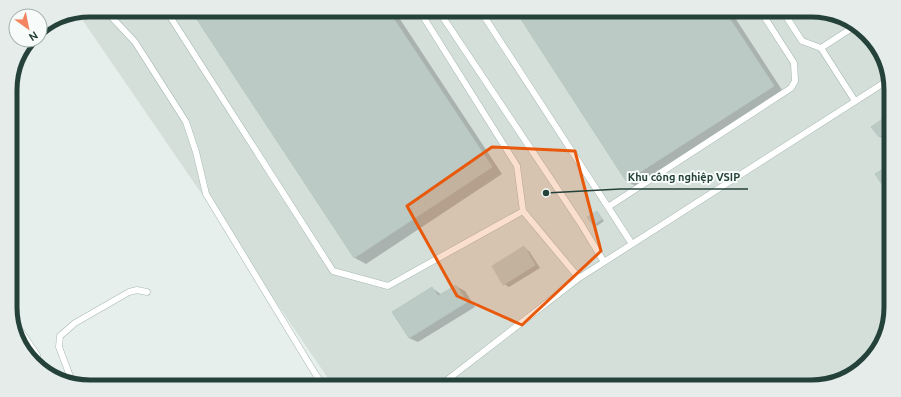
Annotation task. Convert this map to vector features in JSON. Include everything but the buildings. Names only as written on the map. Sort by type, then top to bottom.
[{"type":"lane","points":[[112,17],[135,42],[186,122],[196,152],[206,194],[320,380]]},
{"type":"lane","points":[[171,17],[333,271],[388,286],[523,210]]},
{"type":"lane","points":[[423,17],[517,166],[523,210],[579,278]]},
{"type":"lane","points":[[443,17],[581,224],[604,262]]},
{"type":"lane","points":[[485,17],[632,244]]},
{"type":"lane","points":[[608,206],[791,88],[795,81],[794,63],[764,17]]},
{"type":"lane","points":[[786,17],[802,42],[821,48],[855,102]]},
{"type":"lane","points":[[821,48],[851,29]]},
{"type":"lane","points":[[447,380],[579,278],[883,83]]},
{"type":"lane","points":[[71,378],[59,347],[60,336],[75,323],[129,292],[138,290],[147,292]]},
{"type":"lane","points":[[21,331],[37,355]]},
{"type":"highlighted area","points":[[492,147],[575,151],[601,251],[522,325],[457,296],[407,206]]},
{"type":"shaded area","points":[[816,17],[830,19],[848,27],[863,38],[874,53],[882,71],[884,90],[884,312],[882,326],[869,352],[863,359],[844,373],[826,379],[816,380],[329,380],[81,18]]},
{"type":"place","name":"Khu công nghiệp VSIP","points":[[546,193]]}]
